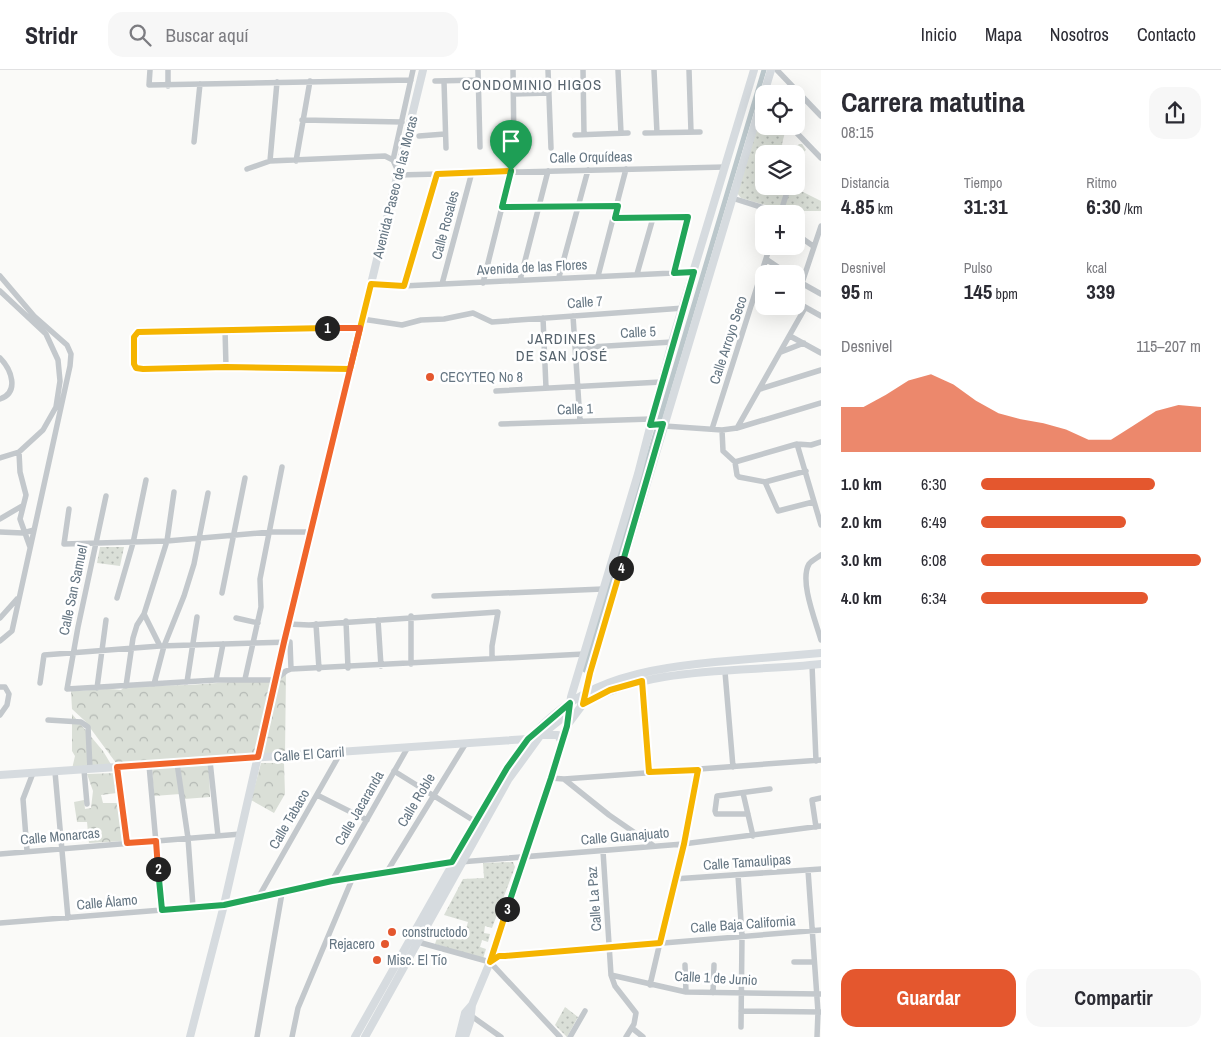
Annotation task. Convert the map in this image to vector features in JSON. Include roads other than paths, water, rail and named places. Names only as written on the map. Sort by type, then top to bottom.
[{"type":"main road","name":"Avenida Paseo de las Moras","points":[[190,1037],[224,905],[288,624],[423,70]]},
{"type":"main road","points":[[458,1037],[490,962],[562,743],[567,726],[570,703],[638,474],[672,342],[684,308],[754,70]]},
{"type":"main road","points":[[767,85],[771,70]]},
{"type":"main road","points":[[567,726],[583,704],[590,673],[663,424],[755,125]]},
{"type":"main road","points":[[365,1037],[418,942],[476,822],[507,768],[528,739],[570,703],[620,677],[647,671],[773,657],[821,654]]},
{"type":"main road","points":[[800,666],[796,662],[798,658],[821,654]]},
{"type":"main road","points":[[768,670],[781,665],[780,659],[773,657]]},
{"type":"main road","points":[[355,1037],[456,862],[508,780],[540,736],[583,704],[610,690],[642,681],[821,664]]},
{"type":"main road","points":[[580,668],[584,675],[590,673]]},
{"type":"main road","points":[[588,682],[591,686],[598,687]]},
{"type":"main road","points":[[540,736],[554,734],[558,736],[562,743]]},
{"type":"main road","name":"Calle El Carril","points":[[0,776],[528,739]]},
{"type":"main road","points":[[466,1037],[468,1015]]},
{"type":"street","points":[[150,70],[149,85],[168,86],[411,80]]},
{"type":"street","points":[[168,70],[168,86]]},
{"type":"street","points":[[392,160],[413,70]]},
{"type":"street","points":[[478,70],[480,147]]},
{"type":"street","points":[[513,70],[514,148]]},
{"type":"street","points":[[548,70],[551,148]]},
{"type":"street","points":[[584,70],[584,134]]},
{"type":"street","points":[[618,70],[621,133]]},
{"type":"street","points":[[654,70],[657,133]]},
{"type":"street","points":[[689,70],[691,132]]},
{"type":"street","points":[[777,70],[821,116]]},
{"type":"street","points":[[435,81],[478,80]]},
{"type":"street","points":[[296,160],[310,81]]},
{"type":"street","points":[[444,81],[446,148]]},
{"type":"street","points":[[270,161],[277,82]]},
{"type":"street","points":[[194,142],[200,84]]},
{"type":"street","points":[[514,94],[549,93]]},
{"type":"street","points":[[302,120],[402,122]]},
{"type":"street","points":[[645,133],[700,132]]},
{"type":"street","points":[[574,135],[628,133]]},
{"type":"street","points":[[419,136],[445,134]]},
{"type":"street","points":[[799,135],[821,158]]},
{"type":"street","points":[[247,169],[270,161],[385,156],[392,160],[398,173]]},
{"type":"street","name":"Calle Orquídeas","points":[[398,173],[437,174],[725,166]]},
{"type":"street","points":[[598,276],[615,218],[626,169]]},
{"type":"street","points":[[520,280],[548,170]]},
{"type":"street","points":[[559,277],[588,170]]},
{"type":"street","points":[[483,283],[511,171]]},
{"type":"street","name":"Calle Rosales","points":[[442,284],[472,172]]},
{"type":"street","points":[[404,286],[437,174]]},
{"type":"street","points":[[732,198],[755,206]]},
{"type":"street","points":[[502,207],[618,206]]},
{"type":"street","points":[[615,218],[688,217],[674,273]]},
{"type":"street","points":[[637,274],[653,218]]},
{"type":"street","points":[[805,267],[821,226]]},
{"type":"street","points":[[805,240],[813,246]]},
{"type":"street","name":"Calle Arroyo Seco","points":[[764,265],[767,255]]},
{"type":"street","points":[[766,259],[775,265]]},
{"type":"street","name":"Avenida de las Flores","points":[[371,284],[404,286],[483,283],[559,277],[694,272]]},
{"type":"street","points":[[0,277],[34,316],[60,337],[67,345],[71,354],[70,366],[12,631],[0,641]]},
{"type":"street","points":[[805,285],[821,294]]},
{"type":"street","points":[[0,291],[46,334],[58,360],[60,382],[56,407],[43,430],[19,452],[0,458]]},
{"type":"street","name":"Calle Arroyo Seco","points":[[712,429],[755,298]]},
{"type":"street","name":"Calle 7","points":[[361,324],[402,325],[421,320],[444,319],[473,313],[482,316],[489,322],[684,308]]},
{"type":"street","points":[[805,308],[821,316]]},
{"type":"street","points":[[737,428],[801,315]]},
{"type":"street","points":[[573,316],[580,421]]},
{"type":"street","points":[[543,318],[546,388]]},
{"type":"street","points":[[350,369],[136,368],[134,337],[138,332],[361,324]]},
{"type":"street","points":[[225,329],[226,367]]},
{"type":"street","points":[[790,336],[821,353]]},
{"type":"street","name":"Calle 5","points":[[575,348],[672,342]]},
{"type":"street","points":[[781,352],[804,343]]},
{"type":"street","points":[[0,358],[11,372],[12,383],[8,394],[0,399]]},
{"type":"street","points":[[760,389],[821,370]]},
{"type":"street","points":[[496,391],[661,382]]},
{"type":"street","name":"Calle 1","points":[[500,424],[580,421],[651,423],[722,430],[737,428],[821,405]]},
{"type":"street","points":[[43,430],[52,431],[55,435]]},
{"type":"street","points":[[722,430],[724,451],[735,462],[739,477],[766,482],[806,471]]},
{"type":"street","points":[[735,462],[797,444],[811,445],[821,442]]},
{"type":"street","points":[[797,444],[821,525]]},
{"type":"street","points":[[19,452],[20,472],[26,495],[20,520],[23,533],[30,547]]},
{"type":"street","points":[[245,679],[261,606],[260,579],[282,467]]},
{"type":"street","points":[[222,593],[245,478]]},
{"type":"street","points":[[117,598],[133,543],[146,480]]},
{"type":"street","points":[[766,482],[778,511],[813,502]]},
{"type":"street","points":[[126,686],[131,649],[137,625],[144,614],[167,541],[174,492]]},
{"type":"street","points":[[154,684],[162,646],[184,596],[208,493]]},
{"type":"street","name":"Calle San Samuel","points":[[97,688],[67,689],[106,496]]},
{"type":"street","points":[[0,518],[22,506]]},
{"type":"street","points":[[69,509],[64,544],[133,543],[270,532],[310,532]]},
{"type":"street","points":[[0,532],[23,533],[34,530]]},
{"type":"street","points":[[821,555],[809,563],[806,573],[807,590],[821,640]]},
{"type":"street","points":[[434,596],[603,589]]},
{"type":"street","points":[[14,620],[2,616],[19,597]]},
{"type":"street","points":[[288,624],[316,624],[411,616],[498,612],[492,646],[492,658]]},
{"type":"street","points":[[144,614],[162,646]]},
{"type":"street","points":[[411,616],[411,664]]},
{"type":"street","points":[[187,682],[197,617]]},
{"type":"street","points":[[236,618],[258,623]]},
{"type":"street","points":[[106,620],[97,688],[216,680],[275,680],[291,669],[348,668],[584,654]]},
{"type":"street","points":[[378,620],[381,666]]},
{"type":"street","points":[[346,621],[348,668]]},
{"type":"street","points":[[316,624],[319,669]]},
{"type":"street","points":[[40,683],[44,655],[162,646],[290,642],[291,669]]},
{"type":"street","points":[[216,680],[222,644]]},
{"type":"street","points":[[551,778],[564,779],[818,761],[812,665]]},
{"type":"street","points":[[724,672],[733,767]]},
{"type":"street","points":[[642,681],[649,772]]},
{"type":"street","points":[[0,687],[8,690],[9,694],[7,704],[0,715]]},
{"type":"street","points":[[48,720],[81,722],[88,727],[88,804]]},
{"type":"street","name":"Calle Roble","points":[[388,870],[466,743]]},
{"type":"street","name":"Calle Jacaranda","points":[[332,881],[408,747]]},
{"type":"street","name":"Calle Tabaco","points":[[258,898],[341,752]]},
{"type":"street","points":[[210,761],[218,836]]},
{"type":"street","points":[[177,763],[188,838],[193,907]]},
{"type":"street","points":[[149,765],[162,910]]},
{"type":"street","points":[[117,767],[127,843]]},
{"type":"street","points":[[650,985],[674,878],[684,844],[698,770]]},
{"type":"street","points":[[394,771],[476,822]]},
{"type":"street","points":[[55,772],[68,918]]},
{"type":"street","points":[[27,851],[23,799],[33,773]]},
{"type":"street","points":[[564,779],[609,815],[654,846]]},
{"type":"street","points":[[748,814],[719,815],[715,811],[717,796],[770,790]]},
{"type":"street","points":[[743,793],[753,836]]},
{"type":"street","points":[[317,795],[366,820]]},
{"type":"street","points":[[818,826],[812,800],[821,798]]},
{"type":"street","name":"Calle Guanajuato","points":[[456,862],[684,844],[818,826]]},
{"type":"street","name":"Calle Monarcas","points":[[0,854],[241,834]]},
{"type":"street","name":"Calle La Paz","points":[[603,851],[611,975]]},
{"type":"street","name":"Calle Álamo","points":[[0,923],[224,905],[388,870],[456,862]]},
{"type":"street","name":"Calle Tamaulipas","points":[[674,878],[738,876],[821,869]]},
{"type":"street","points":[[808,870],[814,962],[820,1012],[817,1037]]},
{"type":"street","points":[[738,876],[742,937],[743,993],[741,1027]]},
{"type":"street","points":[[292,1037],[298,1008],[353,878]]},
{"type":"street","points":[[257,1037],[282,893]]},
{"type":"street","name":"Calle Baja California","points":[[490,962],[499,956],[821,930]]},
{"type":"street","points":[[418,942],[490,962],[560,1037]]},
{"type":"street","points":[[794,962],[814,962]]},
{"type":"street","points":[[685,965],[686,992]]},
{"type":"street","points":[[713,993],[714,966]]},
{"type":"street","points":[[611,975],[615,986],[636,1012],[636,1018],[626,1037]]},
{"type":"street","name":"Calle 1 de Junio","points":[[611,975],[686,992],[819,994]]},
{"type":"street","points":[[570,1037],[585,1011]]},
{"type":"street","points":[[741,1011],[820,1012]]},
{"type":"street","points":[[468,1015],[500,1037]]},
{"type":"street","points":[[632,1028],[643,1037]]},
{"type":"waterway","points":[[585,670],[764,70]]},
{"type":"place","name":"CECYTEQ No 8","points":[[430,377]]},
{"type":"place","name":"constructodo","points":[[392,932]]},
{"type":"place","name":"Rejacero","points":[[385,944]]},
{"type":"place","name":"Misc. El Tío","points":[[377,960]]},
{"type":"district","name":"CONDOMINIO HIGOS","points":[[532,85]]},
{"type":"district","name":"JARDINES DE SAN JOSÉ","points":[[562,348]]}]
